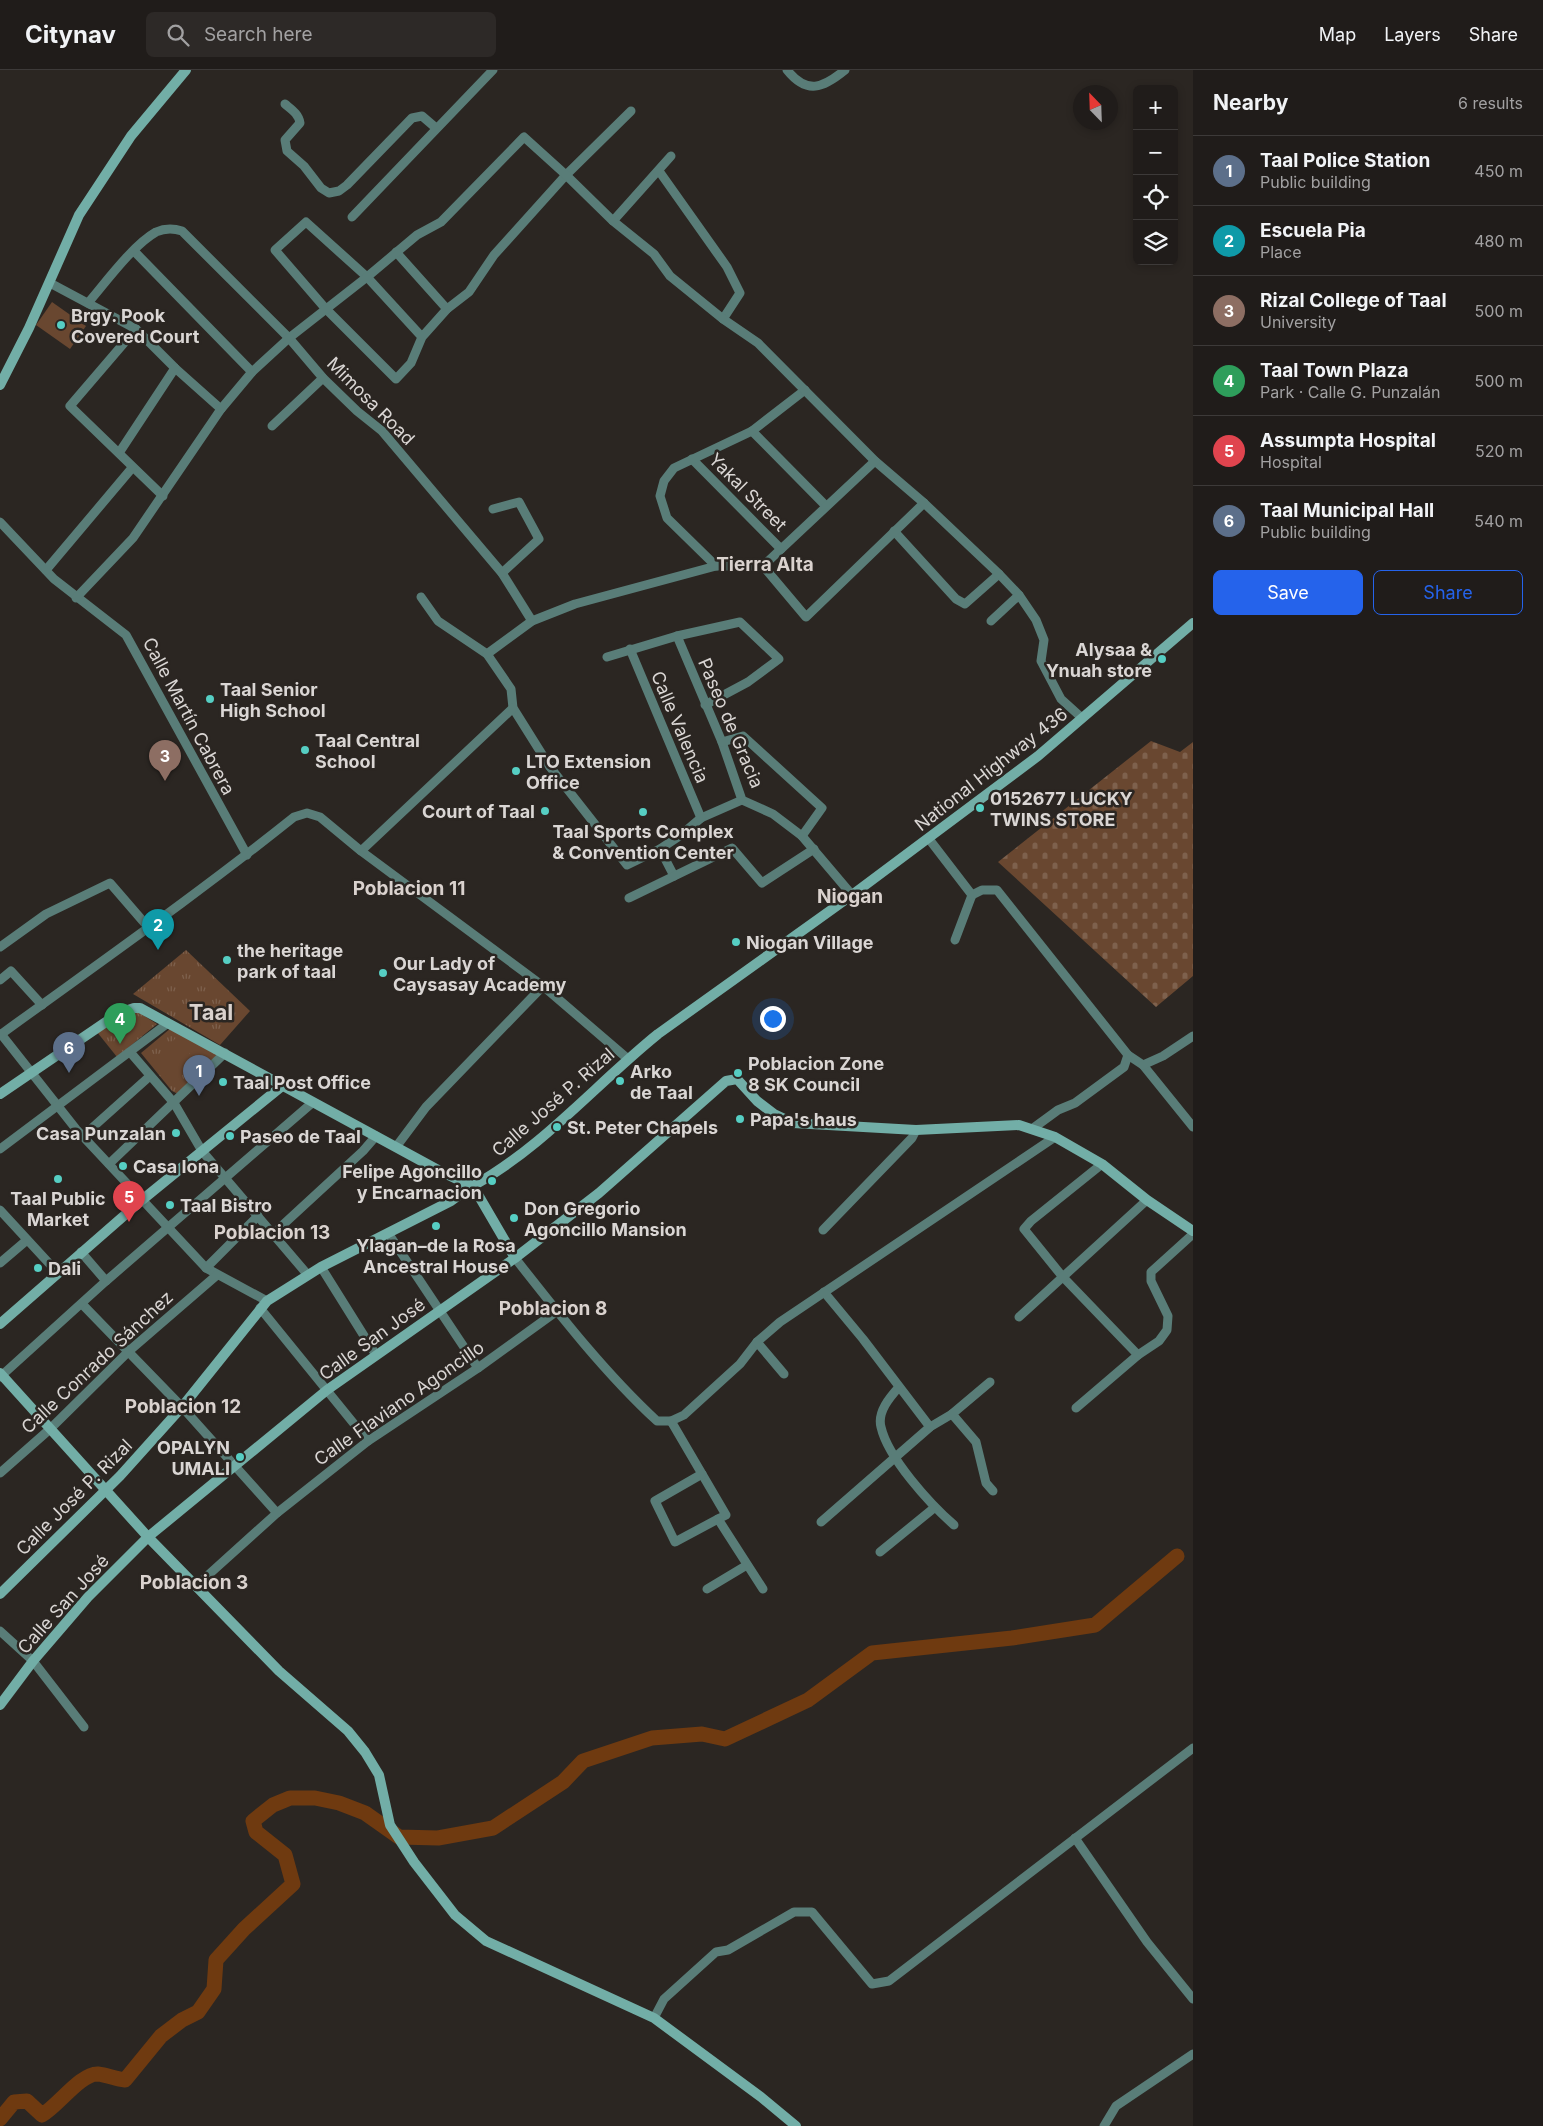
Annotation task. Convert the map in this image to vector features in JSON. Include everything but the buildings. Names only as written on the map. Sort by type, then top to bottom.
[{"type":"street","points":[[0,385],[50,283],[79,216],[131,136],[186,70]]},
{"type":"street","points":[[352,217],[494,70]]},
{"type":"street","points":[[786,70],[805,86],[812,87],[827,83],[845,70]]},
{"type":"street","points":[[285,104],[296,113],[300,120],[300,123],[285,140],[287,151],[304,166],[321,188],[329,194],[339,191],[347,185],[415,116],[422,116],[436,128]]},
{"type":"street","points":[[422,338],[367,277],[306,222],[275,250],[325,308],[396,379],[411,363],[422,338],[448,309],[469,292],[494,255],[566,175],[631,110]]},
{"type":"street","points":[[76,598],[133,538],[221,409],[252,372],[325,308],[367,277],[417,235],[441,222],[524,137],[613,221],[654,254],[670,276],[723,319],[758,343],[875,461],[999,574],[1019,596],[1036,620],[1044,640],[1041,662],[1061,699],[1082,718]]},
{"type":"street","points":[[613,221],[671,156]]},
{"type":"street","points":[[659,171],[727,267],[740,293],[723,319]]},
{"type":"street","name":"Mimosa Road","points":[[134,251],[156,232],[174,228],[182,231],[289,338],[323,378],[357,411],[382,431],[502,573],[532,621]]},
{"type":"street","points":[[88,302],[134,251],[252,372]]},
{"type":"street","points":[[396,252],[448,309]]},
{"type":"street","points":[[50,283],[136,329],[175,368],[221,409]]},
{"type":"street","points":[[136,329],[70,406],[163,496]]},
{"type":"street","points":[[119,454],[175,368]]},
{"type":"street","points":[[272,426],[323,378]]},
{"type":"street","points":[[716,566],[667,518],[660,496],[664,481],[674,468],[752,431],[805,390]]},
{"type":"street","points":[[752,431],[826,506]]},
{"type":"street","name":"Yakal Street","points":[[692,458],[781,549]]},
{"type":"street","points":[[487,654],[532,621],[575,604],[716,566],[762,566],[875,461]]},
{"type":"street","points":[[46,570],[132,468]]},
{"type":"street","points":[[493,509],[519,502],[539,539],[502,573]]},
{"type":"street","points":[[762,566],[806,617],[924,504]]},
{"type":"street","name":"Calle Martín Cabrera","points":[[0,522],[76,598],[126,635],[247,855]]},
{"type":"street","points":[[894,531],[956,599],[965,604],[999,574]]},
{"type":"street","points":[[990,621],[1019,596]]},
{"type":"street","points":[[421,597],[438,622],[487,654],[511,689],[512,708],[550,767],[627,865],[660,849],[701,818],[742,800]]},
{"type":"street","points":[[607,657],[677,636],[740,622],[779,659],[748,682],[705,705]]},
{"type":"street","name":"National Highway 436","points":[[802,932],[1038,756],[1193,623]]},
{"type":"street","name":"Paseo de Gracia","points":[[677,636],[722,742],[742,800],[774,814],[802,836],[852,895]]},
{"type":"street","name":"Calle Valencia","points":[[630,649],[701,818]]},
{"type":"street","points":[[361,851],[512,708]]},
{"type":"street","points":[[722,742],[743,736],[822,808],[802,836]]},
{"type":"street","points":[[368,1441],[327,1390],[264,1305],[206,1268],[57,1107],[0,1035],[198,892],[294,817],[307,813],[320,818],[361,851],[543,986],[628,1058]]},
{"type":"street","points":[[929,839],[972,895]]},
{"type":"street","points":[[628,898],[732,848],[762,883],[814,849]]},
{"type":"street","points":[[660,849],[674,876]]},
{"type":"street","points":[[0,947],[46,914],[110,882],[148,927]]},
{"type":"street","points":[[955,940],[972,895],[982,890],[997,890],[1128,1055],[1143,1065],[1193,1127]]},
{"type":"street","name":"Calle José P. Rizal","points":[[0,1594],[107,1491],[182,1407],[264,1305],[307,1274],[450,1201],[471,1185],[504,1168],[628,1058],[687,1012],[802,932]]},
{"type":"street","points":[[0,980],[11,970],[42,1005]]},
{"type":"street","points":[[396,1147],[426,1106],[543,986]]},
{"type":"street","points":[[0,1094],[99,1026],[127,1009],[140,1008],[447,1175],[471,1185],[515,1258],[557,1311],[641,1407],[657,1421],[671,1421],[684,1415],[740,1364],[757,1342],[780,1322],[1055,1137]]},
{"type":"street","points":[[0,1150],[168,1022]]},
{"type":"street","points":[[1143,1065],[1163,1056],[1193,1036]]},
{"type":"street","points":[[130,1052],[174,1103],[202,1151],[274,1233],[307,1274]]},
{"type":"street","points":[[110,1164],[224,1053]]},
{"type":"street","points":[[1032,1130],[1058,1110],[1075,1104],[1124,1067],[1128,1055]]},
{"type":"street","points":[[83,1136],[150,1076]]},
{"type":"street","name":"Calle San José","points":[[0,1705],[32,1661],[88,1597],[148,1537],[233,1465],[327,1390],[515,1258],[599,1193],[726,1082],[737,1079],[757,1101],[774,1114],[793,1123],[916,1130]]},
{"type":"street","points":[[0,1324],[142,1200],[282,1086]]},
{"type":"street","points":[[312,1102],[1,1375],[148,1537],[279,1671],[348,1730],[365,1752],[379,1775],[390,1825],[414,1862],[455,1915],[486,1941],[654,2018],[761,2097],[796,2126]]},
{"type":"street","points":[[823,1230],[912,1138],[916,1130],[1019,1125],[1055,1137],[1102,1164],[1193,1233],[1152,1272],[1151,1280],[1168,1316],[1167,1330],[1159,1341],[1138,1355],[1076,1408]]},
{"type":"street","points":[[274,1233],[363,1151],[376,1136]]},
{"type":"street","points":[[1102,1164],[1031,1221],[1024,1229],[1062,1276],[1138,1355]]},
{"type":"street","points":[[1019,1317],[1147,1200]]},
{"type":"street","points":[[0,1210],[58,1273]]},
{"type":"street","points":[[206,1268],[258,1216]]},
{"type":"street","points":[[388,1234],[441,1310],[478,1368]]},
{"type":"street","points":[[0,1263],[27,1240]]},
{"type":"street","points":[[81,1252],[106,1281]]},
{"type":"street","points":[[321,1267],[376,1355]]},
{"type":"street","name":"Calle Conrado Sánchez","points":[[0,1473],[50,1429],[129,1351],[217,1275]]},
{"type":"street","points":[[824,1292],[863,1339],[930,1428]]},
{"type":"street","points":[[82,1304],[182,1407],[277,1513]]},
{"type":"street","name":"Calle Flaviano Agoncillo","points":[[196,1586],[277,1513],[368,1441],[478,1368],[557,1311]]},
{"type":"street","points":[[757,1342],[784,1374]]},
{"type":"street","points":[[821,1522],[930,1428],[952,1414],[990,1382]]},
{"type":"street","points":[[899,1388],[884,1403],[880,1426],[896,1459],[934,1508],[954,1525]]},
{"type":"street","points":[[952,1414],[976,1442],[986,1483],[993,1491]]},
{"type":"street","points":[[671,1421],[726,1515],[675,1542],[655,1501],[702,1474]]},
{"type":"street","points":[[880,1552],[934,1508]]},
{"type":"street","points":[[718,1519],[763,1589]]},
{"type":"street","points":[[707,1589],[748,1565]]},
{"type":"street","points":[[0,1631],[32,1661],[84,1727]]},
{"type":"street","points":[[654,2018],[664,1999],[716,1952],[728,1950],[794,1912],[812,1912],[872,1984],[889,1981],[1193,1748]]},
{"type":"street","points":[[1075,1838],[1147,1942],[1193,1999]]},
{"type":"street","points":[[1104,2126],[1116,2106],[1193,2054]]},
{"type":"green space","name":"Brgy. Pook Covered Court","points":[[52,302],[86,326],[70,349],[36,325]]},
{"type":"green space","points":[[1151,741],[1180,752],[1193,742],[1193,976],[1156,1007],[998,862]]},
{"type":"green space","points":[[186,950],[250,1011],[220,1045],[133,994]]},
{"type":"green space","points":[[138,1012],[157,1024],[117,1057],[97,1032],[127,1014]]},
{"type":"green space","points":[[171,1028],[220,1054],[178,1094],[172,1091],[141,1053]]},
{"type":"green space","points":[[179,1035],[193,1050],[166,1076],[152,1061]]},
{"type":"waterway","points":[[0,2119],[14,2102],[27,2101],[42,2115],[77,2084],[91,2075],[98,2074],[125,2080],[161,2036],[182,2020],[198,2012],[214,1989],[216,1960],[244,1929],[293,1884],[285,1855],[256,1832],[253,1821],[273,1805],[290,1798],[315,1798],[339,1803],[365,1813],[399,1837],[438,1838],[493,1828],[563,1782],[583,1761],[652,1738],[702,1734],[725,1739],[808,1700],[872,1653],[1012,1638],[1095,1625],[1177,1556]]},
{"type":"place","name":"Brgy. Pook Covered Court","points":[[61,325]]},
{"type":"place","name":"Alysaa & Ynuah store","points":[[1162,659]]},
{"type":"place","name":"Taal Senior High School","points":[[210,699]]},
{"type":"place","name":"Taal Central School","points":[[305,750]]},
{"type":"place","name":"LTO Extension Office","points":[[516,771]]},
{"type":"place","name":"Rizal College of Taal","points":[[165,781]]},
{"type":"place","name":"0152677 LUCKY TWINS STORE","points":[[980,808]]},
{"type":"place","name":"Court of Taal","points":[[545,811]]},
{"type":"place","name":"Taal Sports Complex & Convention Center","points":[[643,812]]},
{"type":"place","name":"Niogan Village","points":[[736,942]]},
{"type":"place","name":"Escuela Pia","points":[[158,950]]},
{"type":"place","name":"the heritage park of taal","points":[[227,960]]},
{"type":"place","name":"Our Lady of Caysasay Academy","points":[[383,973]]},
{"type":"place","name":"Taal Town Plaza","points":[[120,1044]]},
{"type":"place","name":"Taal Municipal Hall","points":[[69,1073]]},
{"type":"place","name":"Poblacion Zone 8 SK Council","points":[[738,1073]]},
{"type":"place","name":"Arko de Taal","points":[[620,1081]]},
{"type":"place","name":"Taal Post Office","points":[[223,1082]]},
{"type":"place","name":"Taal Police Station","points":[[199,1096]]},
{"type":"place","name":"Papa's haus","points":[[740,1119]]},
{"type":"place","name":"St. Peter Chapels","points":[[557,1127]]},
{"type":"place","name":"Casa Punzalan","points":[[176,1133]]},
{"type":"place","name":"Paseo de Taal","points":[[230,1136]]},
{"type":"place","name":"Casa Iona","points":[[123,1166]]},
{"type":"place","name":"Taal Public Market","points":[[58,1179]]},
{"type":"place","name":"Felipe Agoncillo y Encarnacion","points":[[492,1181]]},
{"type":"place","name":"Taal Bistro","points":[[170,1205]]},
{"type":"place","name":"Don Gregorio Agoncillo Mansion","points":[[514,1218]]},
{"type":"place","name":"Assumpta Hospital","points":[[129,1222]]},
{"type":"place","name":"Ylagan–de la Rosa Ancestral House","points":[[436,1226]]},
{"type":"place","name":"Dali","points":[[38,1268]]},
{"type":"place","name":"OPALYN UMALI","points":[[240,1457]]},
{"type":"district","name":"Tierra Alta","points":[[765,564]]},
{"type":"district","name":"Poblacion 11","points":[[409,888]]},
{"type":"district","name":"Niogan","points":[[850,896]]},
{"type":"district","name":"Taal","points":[[211,1012]]},
{"type":"district","name":"Poblacion 13","points":[[272,1232]]},
{"type":"district","name":"Poblacion 8","points":[[553,1308]]},
{"type":"district","name":"Poblacion 12","points":[[183,1406]]},
{"type":"district","name":"Poblacion 3","points":[[194,1582]]}]
